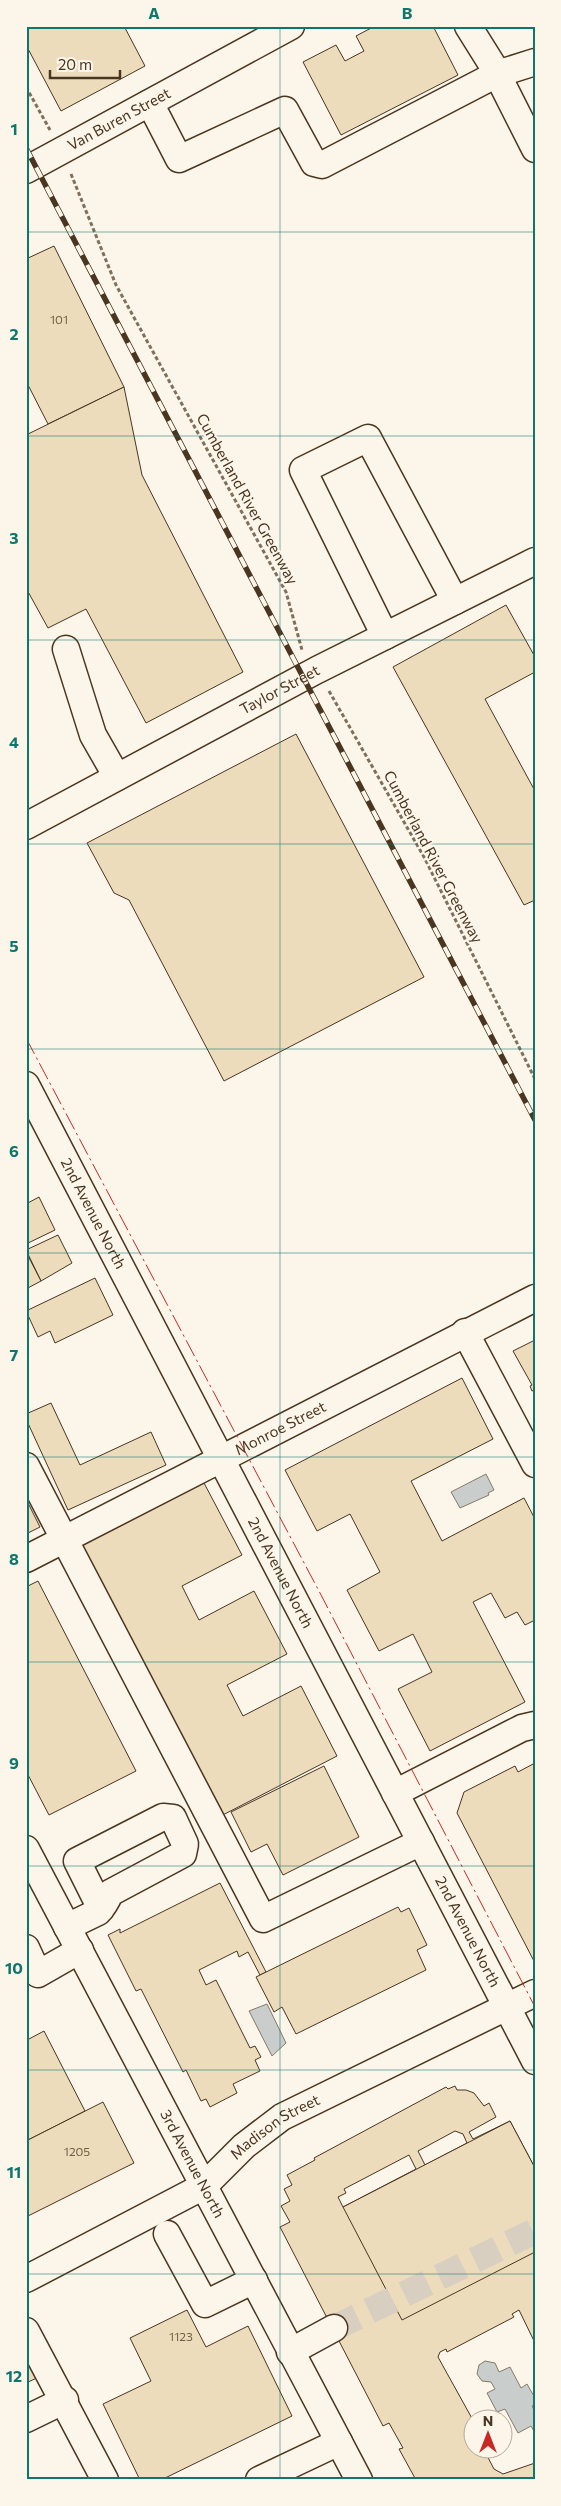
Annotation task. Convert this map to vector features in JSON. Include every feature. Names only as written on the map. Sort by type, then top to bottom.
[{"type":"street","name":"Van Buren Street","points":[[26,170],[291,26]]},
{"type":"street","points":[[468,26],[497,74],[535,149]]},
{"type":"street","points":[[150,103],[179,159],[285,110],[314,162],[322,165],[497,74],[535,62]]},
{"type":"street","points":[[385,636],[303,470],[368,438],[455,601]]},
{"type":"street","name":"Taylor Street","points":[[26,826],[317,670],[535,561]]},
{"type":"street","points":[[66,649],[93,735],[117,778]]},
{"type":"street","name":"2nd Avenue North","points":[[26,1085],[535,2061]]},
{"type":"street","name":"Monroe Street","points":[[26,1559],[221,1460],[465,1332],[535,1298]]},
{"type":"street","points":[[465,1332],[535,1464]]},
{"type":"street","points":[[26,1466],[264,1919],[421,1842]]},
{"type":"street","points":[[395,1793],[522,1728],[535,1725]]},
{"type":"street","name":"3rd Avenue North","points":[[26,1849],[359,2480]]},
{"type":"street","points":[[68,1927],[101,1909]]},
{"type":"street","points":[[26,1948],[38,1974],[80,1950]]},
{"type":"street","name":"Madison Street","points":[[26,2279],[204,2186],[244,2146],[282,2117],[506,2006],[535,1994]]},
{"type":"street","points":[[167,2234],[205,2304],[254,2280]]},
{"type":"street","points":[[290,2352],[334,2328]]},
{"type":"street","points":[[26,2331],[65,2400],[105,2480]]},
{"type":"street","points":[[26,2419],[65,2400]]},
{"type":"street","points":[[260,2480],[339,2442]]},
{"type":"path","name":"Cumberland River Greenway","points":[[26,87],[62,152],[116,285],[286,592],[300,648],[317,670],[424,857],[535,1079]]},
{"type":"shaded area","points":[[486,1474],[494,1490],[488,1493],[489,1495],[460,1508],[451,1492]]},
{"type":"shaded area","points":[[267,2004],[286,2043],[272,2056],[249,2011]]},
{"type":"shaded area","points":[[485,2361],[495,2363],[499,2372],[510,2367],[521,2388],[527,2384],[535,2398],[535,2404],[532,2406],[535,2412],[535,2433],[531,2426],[518,2433],[514,2426],[514,2408],[495,2408],[487,2393],[495,2389],[491,2382],[482,2381],[477,2374],[479,2365]]},
{"type":"building","points":[[26,26],[124,26],[145,66],[61,111],[26,45]]},
{"type":"building","points":[[375,26],[433,26],[458,75],[341,135],[303,62],[336,45],[345,61],[364,51],[356,36]]},
{"type":"building","points":[[54,246],[124,387],[48,424],[26,381],[26,259]]},
{"type":"building","points":[[124,387],[142,475],[243,672],[146,723],[86,609],[48,628],[26,588],[26,435]]},
{"type":"building","points":[[506,605],[535,657],[535,672],[485,699],[535,791],[535,900],[524,905],[393,667]]},
{"type":"building","points":[[296,734],[424,977],[224,1081],[129,900],[114,893],[87,843]]},
{"type":"building","points":[[39,1197],[55,1230],[26,1244],[26,1204]]},
{"type":"building","points":[[58,1235],[72,1263],[41,1281],[26,1250]]},
{"type":"building","points":[[26,1252],[41,1281],[26,1289]]},
{"type":"building","points":[[95,1278],[113,1315],[55,1343],[50,1331],[38,1337],[26,1311]]},
{"type":"building","points":[[535,1340],[535,1390],[532,1391],[530,1386],[532,1385],[513,1351]]},
{"type":"building","points":[[462,1378],[493,1439],[411,1481],[442,1541],[524,1498],[535,1519],[535,1620],[525,1625],[517,1612],[505,1618],[491,1593],[473,1602],[525,1702],[430,1751],[398,1689],[432,1672],[413,1634],[379,1651],[347,1590],[380,1572],[350,1514],[317,1531],[285,1470]]},
{"type":"building","points":[[51,1403],[80,1465],[151,1432],[166,1465],[68,1510],[26,1419],[26,1414]]},
{"type":"building","points":[[204,1483],[242,1555],[182,1586],[199,1620],[254,1591],[287,1654],[227,1685],[243,1716],[301,1686],[337,1756],[217,1818],[77,1548]]},
{"type":"building","points":[[26,1499],[40,1527],[26,1534]]},
{"type":"building","points":[[38,1581],[136,1771],[49,1815],[26,1771],[26,1587]]},
{"type":"building","points":[[535,1763],[535,1963],[457,1813],[464,1792],[515,1766],[518,1772]]},
{"type":"building","points":[[324,1766],[359,1837],[283,1875],[267,1844],[251,1852],[231,1812]]},
{"type":"building","points":[[220,1883],[266,1972],[260,1975],[248,1952],[239,1957],[237,1951],[199,1970],[206,1985],[216,1980],[250,2048],[255,2046],[261,2057],[255,2060],[260,2071],[233,2084],[237,2093],[210,2107],[206,2099],[201,2101],[186,2070],[183,2072],[141,1989],[136,1991],[108,1935],[120,1929],[120,1933]]},
{"type":"building","points":[[398,1907],[401,1912],[409,1908],[427,1945],[417,1950],[426,1970],[296,2034],[282,2007],[274,2012],[256,1977]]},
{"type":"building","points":[[44,2031],[85,2111],[26,2141],[26,2034],[29,2039]]},
{"type":"building","points":[[455,2086],[457,2090],[466,2090],[474,2093],[484,2106],[489,2103],[496,2117],[469,2132],[473,2139],[510,2121],[535,2168],[535,2343],[519,2310],[512,2314],[514,2317],[447,2352],[446,2349],[440,2352],[438,2357],[466,2408],[464,2408],[464,2458],[488,2458],[494,2469],[503,2474],[535,2463],[535,2480],[416,2480],[399,2449],[403,2448],[389,2423],[383,2426],[280,2227],[290,2222],[281,2206],[290,2201],[284,2189],[292,2185],[287,2175],[315,2160],[314,2158],[446,2087],[448,2089]],"holes":[[[455,2131],[463,2134],[467,2143],[425,2165],[418,2151]],[[409,2155],[416,2169],[343,2207],[338,2197],[346,2193],[344,2189]]]},
{"type":"building","points":[[103,2102],[134,2163],[26,2217],[26,2141]]},
{"type":"building","points":[[510,2121],[535,2168],[535,2252],[402,2320],[343,2207]]},
{"type":"building","points":[[187,2310],[206,2347],[248,2326],[292,2416],[161,2480],[140,2480],[103,2404],[151,2381],[130,2338]]},
{"type":"building","points":[[26,2348],[41,2376],[26,2383]]},
{"type":"tunnel","points":[[334,2328],[535,2231]]},
{"type":"railway","points":[[26,148],[535,1120]]},
{"type":"power","points":[[26,1038],[320,1593],[535,2007]]}]
